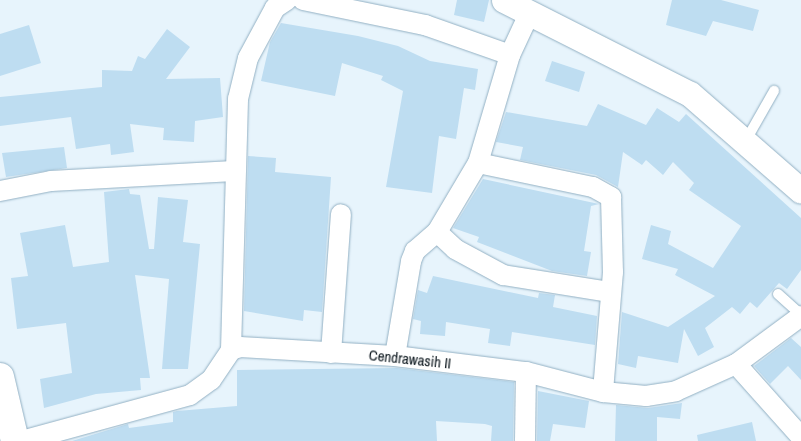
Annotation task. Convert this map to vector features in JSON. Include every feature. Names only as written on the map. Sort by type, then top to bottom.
[{"type":"highway","points":[[0,377],[15,441]]},
{"type":"street","points":[[22,441],[190,395],[211,380],[231,350],[234,171],[238,99],[248,58],[275,8],[287,0]]},
{"type":"street","points":[[303,0],[417,23],[510,55]]},
{"type":"street","points":[[504,0],[530,14],[579,34],[690,94],[745,142],[800,186]]},
{"type":"street","points":[[395,356],[411,261],[415,251],[437,232],[478,163],[510,55],[530,14]]},
{"type":"street","points":[[478,163],[609,193],[614,205],[603,392]]},
{"type":"street","points":[[0,190],[51,180],[234,171]]},
{"type":"street","points":[[331,353],[341,214]]},
{"type":"street","points":[[437,232],[455,250],[503,275],[609,292]]},
{"type":"street","name":"Cendrawasih II","points":[[231,350],[247,346],[395,356],[526,372],[603,392],[661,395],[736,364],[801,316]]},
{"type":"street","points":[[736,364],[801,437]]},
{"type":"street","points":[[525,441],[526,372]]},
{"type":"lane","points":[[745,142],[774,91]]},
{"type":"lane","points":[[778,294],[801,316]]},
{"type":"building","points":[[457,0],[489,0],[484,22],[454,15]]},
{"type":"building","points":[[672,0],[721,0],[759,10],[753,31],[713,21],[706,36],[666,25]]},
{"type":"building","points":[[281,23],[358,36],[398,46],[430,61],[478,69],[475,90],[464,88],[456,139],[439,136],[432,193],[386,187],[403,91],[381,80],[383,76],[342,63],[335,96],[261,81],[270,42]]},
{"type":"building","points":[[29,25],[41,63],[0,76],[0,34]]},
{"type":"building","points":[[167,29],[190,47],[166,79],[220,78],[223,117],[195,121],[194,142],[163,140],[164,128],[130,124],[134,152],[111,155],[110,144],[76,149],[71,117],[0,126],[0,97],[102,87],[102,70],[132,71],[138,56],[145,59]]},
{"type":"building","points":[[552,61],[585,72],[579,92],[545,81]]},
{"type":"building","points":[[598,104],[646,125],[657,108],[679,122],[686,114],[801,218],[801,270],[787,289],[779,283],[757,308],[750,302],[740,314],[732,307],[705,328],[714,347],[698,356],[684,329],[678,363],[638,356],[636,368],[618,364],[622,312],[668,327],[715,296],[675,275],[678,269],[642,259],[651,225],[671,231],[668,244],[713,268],[741,226],[689,190],[694,183],[673,162],[663,175],[646,160],[642,165],[623,152],[618,187],[596,175],[520,160],[523,147],[496,142],[506,112],[587,126]]},
{"type":"building","points":[[64,147],[67,168],[6,177],[2,153]]},
{"type":"building","points":[[248,156],[276,158],[275,172],[331,177],[322,312],[304,310],[303,321],[244,311]]},
{"type":"building","points":[[483,179],[599,204],[591,206],[584,251],[591,252],[587,276],[552,271],[477,242],[479,237],[453,228]]},
{"type":"building","points":[[129,189],[130,194],[140,195],[149,249],[154,249],[158,197],[188,200],[183,242],[200,244],[188,369],[162,369],[169,279],[135,275],[150,378],[140,378],[141,390],[96,394],[44,408],[40,379],[72,373],[66,323],[17,329],[11,278],[28,276],[20,233],[65,225],[73,267],[109,262],[104,192]]},
{"type":"building","points":[[433,276],[538,298],[539,293],[555,295],[553,307],[597,316],[595,345],[512,332],[510,346],[488,343],[490,329],[446,322],[445,336],[420,334],[421,321],[413,319],[418,290],[427,293]]},
{"type":"building","points":[[791,338],[801,347],[801,380],[788,366],[770,384],[754,366]]},
{"type":"building","points":[[397,368],[514,382],[513,441],[491,441],[492,426],[485,424],[436,421],[437,441],[72,441],[128,424],[129,428],[173,422],[173,412],[177,411],[237,406],[237,370]]},
{"type":"building","points":[[538,391],[589,401],[585,428],[553,424],[550,441],[537,441]]},
{"type":"building","points":[[682,403],[680,419],[657,417],[657,441],[615,441],[616,405],[648,408]]},
{"type":"building","points":[[752,422],[756,441],[698,441],[697,435]]}]
